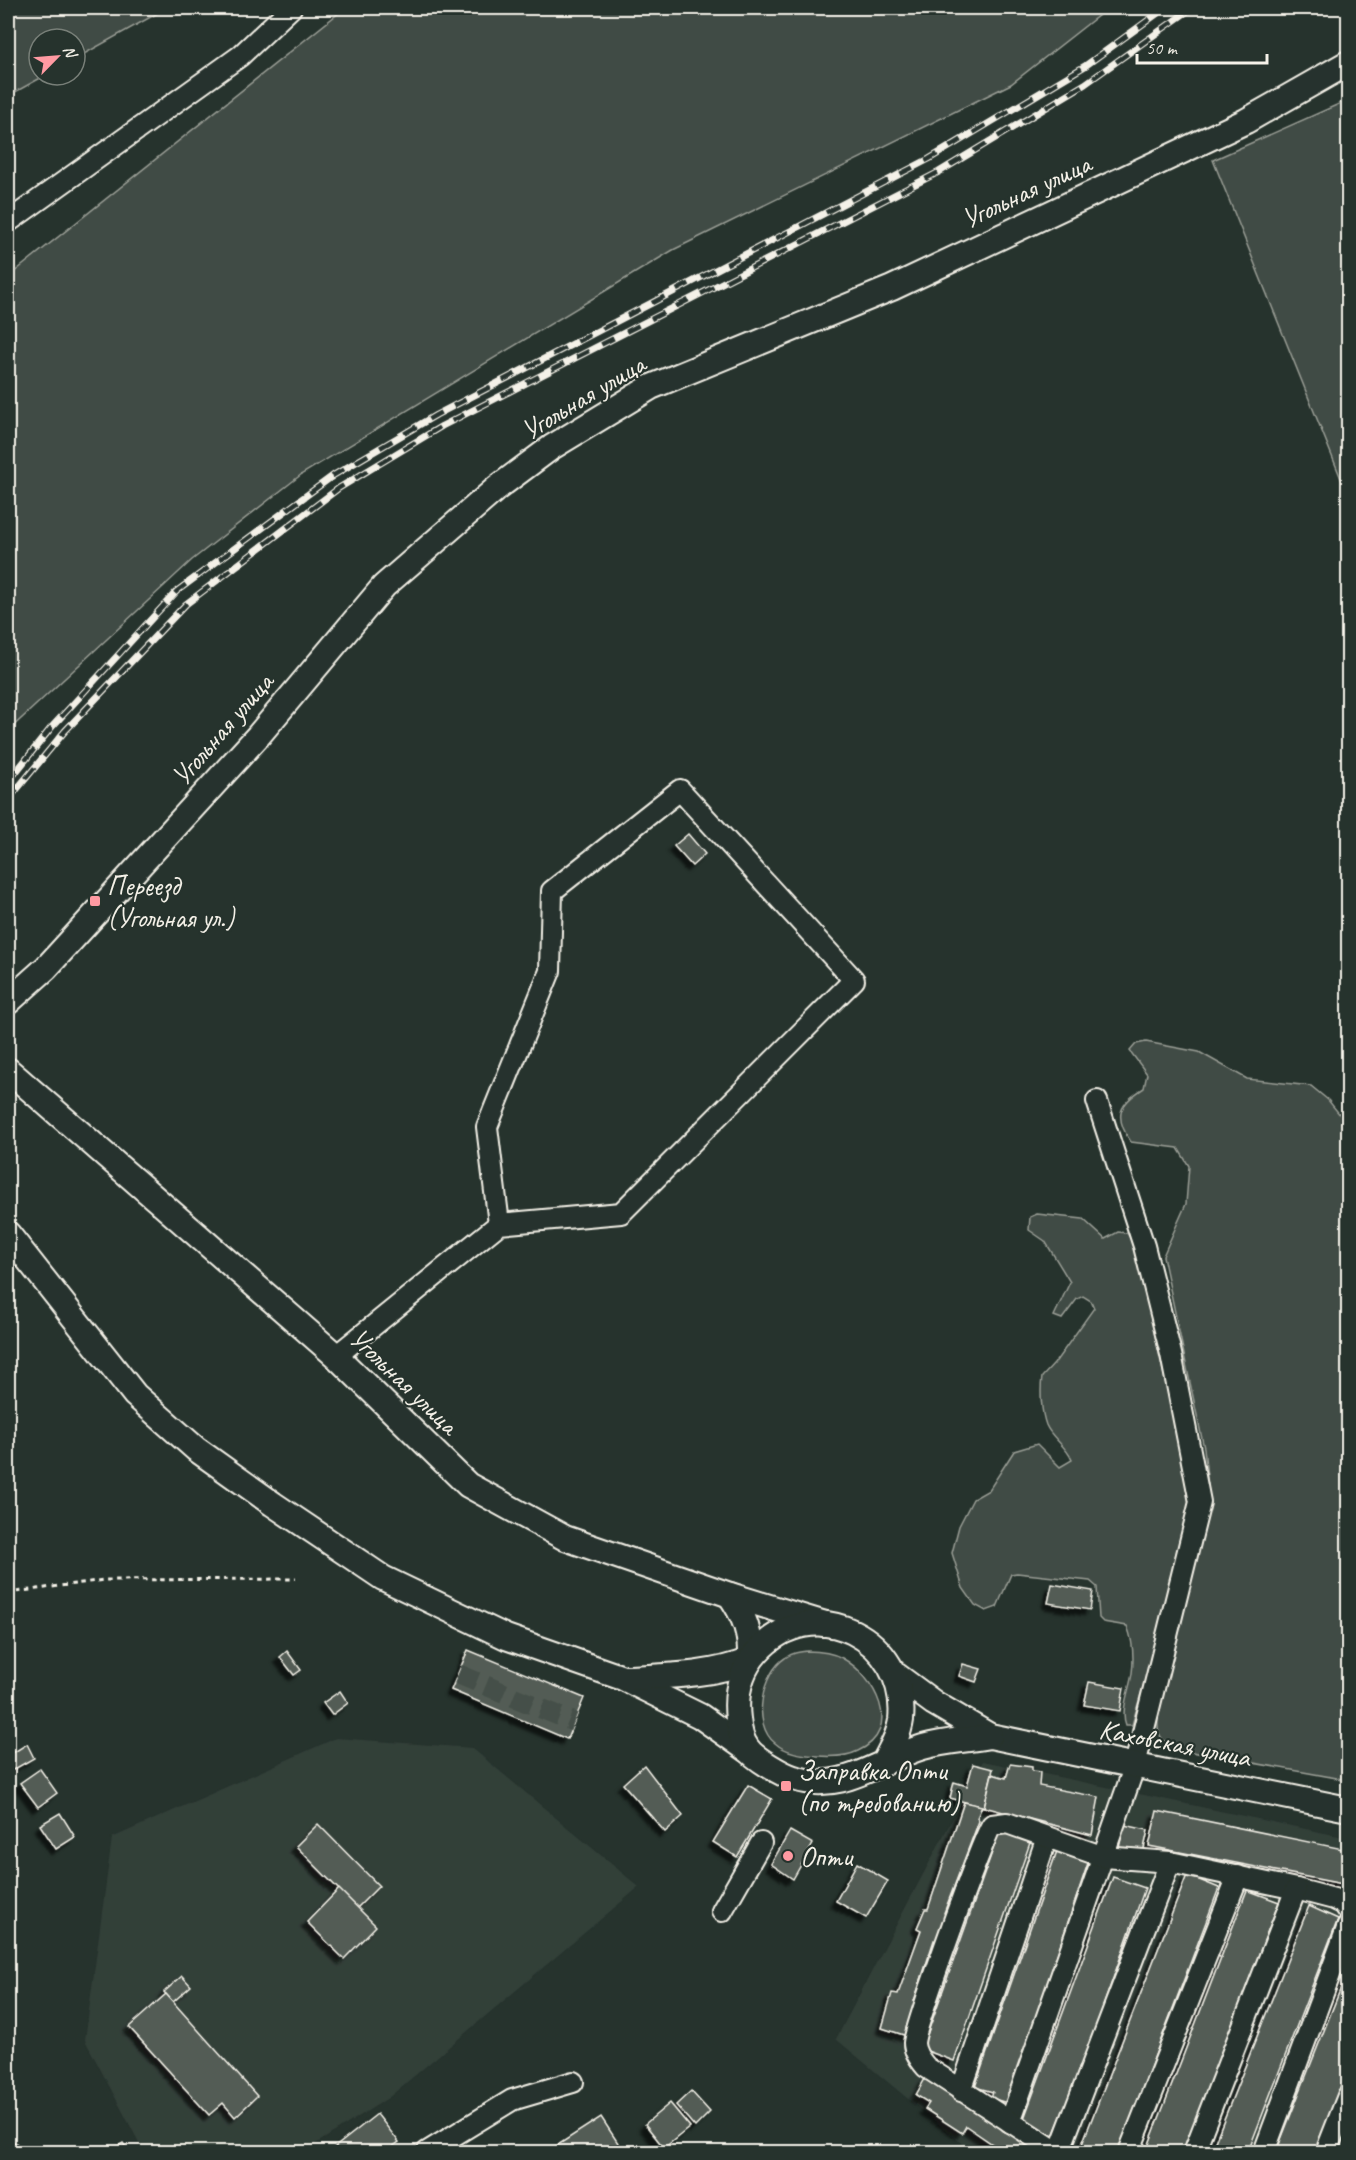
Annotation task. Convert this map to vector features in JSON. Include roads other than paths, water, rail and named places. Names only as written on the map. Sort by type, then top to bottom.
[{"type":"main road","name":"Угольная улица","points":[[8,1002],[46,968],[258,736],[384,586],[497,488],[552,447],[651,387],[892,288],[1246,121],[1348,63]]},
{"type":"main road","name":"Угольная улица","points":[[8,1070],[336,1356],[468,1485],[565,1538],[730,1595],[825,1624]]},
{"type":"main road","points":[[8,1234],[135,1395],[196,1449],[383,1578],[506,1636],[623,1678],[700,1716],[791,1777],[806,1782],[844,1779],[864,1774],[884,1762],[924,1746],[990,1736]]},
{"type":"main road","points":[[730,1595],[750,1630],[750,1660]]},
{"type":"main road","points":[[748,1750],[739,1728],[736,1705],[740,1681],[750,1660],[764,1644],[783,1632],[803,1625],[825,1624],[848,1628],[868,1639],[884,1655],[896,1675],[902,1698],[901,1722],[884,1762]]},
{"type":"main road","points":[[623,1678],[698,1675],[726,1670],[750,1660]]},
{"type":"main road","points":[[896,1675],[934,1703],[990,1736]]},
{"type":"main road","name":"Каховская улица","points":[[990,1736],[1348,1809]]},
{"type":"street","points":[[8,222],[240,56],[291,8]]},
{"type":"street","points":[[336,1356],[499,1224],[621,1213],[854,981],[680,790],[552,891],[550,971],[487,1127],[499,1224]]},
{"type":"street","points":[[1010,2122],[1135,1765],[1200,1502],[1171,1354],[1144,1246],[1097,1101]]},
{"type":"street","points":[[1170,1862],[1058,2152],[926,2067],[915,2049],[916,2036],[926,2003],[989,1828],[1001,1821],[1104,1857],[1170,1862],[1238,1876],[1334,1899],[1344,1904],[1348,1910]]},
{"type":"street","points":[[961,2091],[1047,1837]]},
{"type":"street","points":[[722,1911],[761,1843]]},
{"type":"street","points":[[1129,2152],[1238,1876]]},
{"type":"street","points":[[1194,2152],[1296,1889]]},
{"type":"street","points":[[1264,2152],[1348,1926]]},
{"type":"street","points":[[427,2152],[512,2100],[573,2082]]},
{"type":"street","points":[[1326,2152],[1348,2096]]},
{"type":"tunnel","points":[[458,1674],[574,1722]]},
{"type":"railway","points":[[8,782],[51,728],[177,591],[334,475],[436,415],[929,159],[1085,66],[1165,8]]},
{"type":"railway","points":[[8,800],[65,731],[186,604],[339,488],[442,426],[939,172],[1085,84],[1192,8]]},
{"type":"place","name":"Переезд (Угольная ул.)","points":[[95,901]]},
{"type":"place","name":"Заправка Опти (по требованию)","points":[[786,1786]]},
{"type":"place","name":"Опти","points":[[788,1856]]}]
